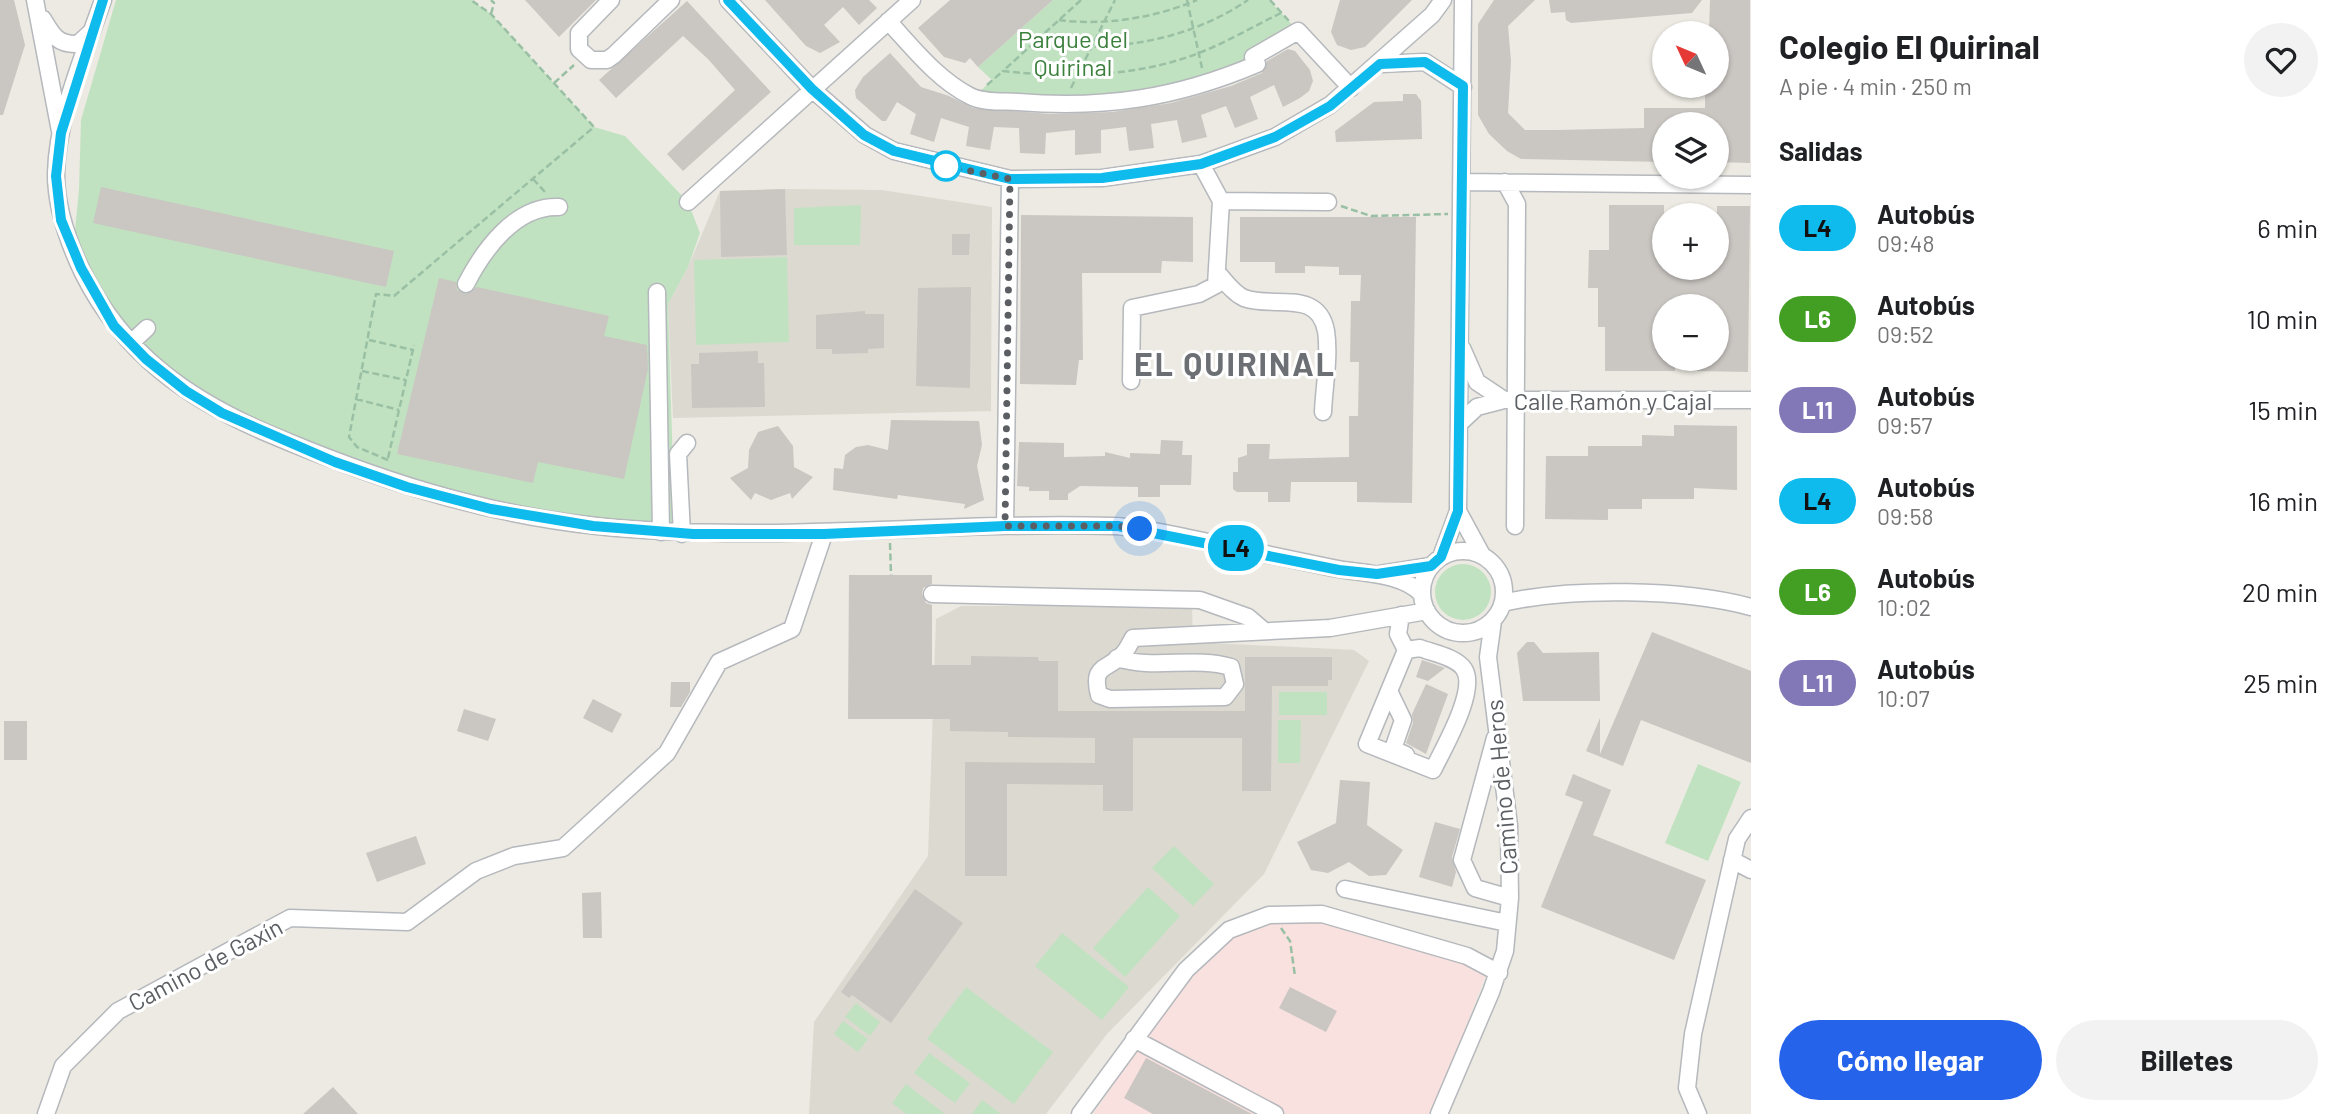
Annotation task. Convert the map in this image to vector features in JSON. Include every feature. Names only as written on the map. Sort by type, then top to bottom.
[{"type":"street","points":[[103,0],[61,133],[56,176],[61,220],[89,284],[114,326],[186,391],[222,413],[335,462],[384,479],[491,509],[593,526],[682,534],[824,534],[1005,526],[1118,526],[1339,570],[1377,574],[1417,588],[1422,594],[1427,611],[1441,627],[1467,633],[1481,630],[1493,621],[1503,603],[1504,582],[1498,569],[1482,555],[1458,511]]},
{"type":"street","points":[[611,0],[579,33],[579,49],[584,56],[599,62],[607,60],[671,0]]},
{"type":"street","points":[[728,0],[812,89],[864,135],[894,151],[1010,179],[1102,178],[1201,164],[1275,137],[1330,106],[1380,64],[1437,10],[1443,0]]},
{"type":"street","points":[[688,202],[912,0]]},
{"type":"street","points":[[1422,594],[1458,511],[1463,0]]},
{"type":"street","points":[[37,6],[54,38],[64,45],[78,44],[92,30]]},
{"type":"street","points":[[37,6],[61,133]]},
{"type":"street","points":[[888,21],[940,77],[973,98],[1061,104],[1112,104],[1160,97],[1206,86],[1257,64],[1254,57],[1298,31],[1351,88]]},
{"type":"street","points":[[1380,64],[1425,62],[1463,86]]},
{"type":"street","points":[[1131,381],[1132,308],[1199,294],[1216,285],[1221,201],[1201,164]]},
{"type":"street","points":[[1005,526],[1010,179]]},
{"type":"street","points":[[1462,182],[1751,184]]},
{"type":"street","points":[[1505,182],[1517,204],[1510,400],[1515,526]]},
{"type":"street","points":[[1221,201],[1328,202]]},
{"type":"street","points":[[467,284],[483,255],[527,212],[541,206],[559,207]]},
{"type":"street","points":[[1217,272],[1237,294],[1247,299],[1305,303],[1321,317],[1326,332],[1322,412]]},
{"type":"street","points":[[657,292],[661,532]]},
{"type":"street","points":[[131,343],[147,328]]},
{"type":"street","points":[[1460,343],[1477,382],[1510,400]]},
{"type":"street","name":"Calle Ramón y Cajal","points":[[1460,423],[1477,407],[1510,400],[1751,400]]},
{"type":"street","points":[[682,534],[678,454],[687,443]]},
{"type":"street","name":"Camino de Gaxín","points":[[46,1114],[63,1066],[118,1011],[290,918],[407,922],[476,871],[514,856],[563,848],[667,753],[719,662],[792,629],[824,534]]},
{"type":"street","points":[[1377,574],[1436,562],[1459,551],[1482,555]]},
{"type":"street","points":[[1504,582],[1534,596]]},
{"type":"street","points":[[932,594],[1200,600],[1248,617],[1262,629]]},
{"type":"street","points":[[1503,603],[1534,596],[1683,594],[1751,607]]},
{"type":"street","points":[[1117,658],[1132,663],[1212,661],[1231,667],[1235,684],[1225,696],[1110,699],[1099,695],[1096,680],[1101,668],[1117,658],[1133,638],[1262,629],[1330,628],[1427,611]]},
{"type":"street","points":[[1401,615],[1398,634],[1406,650],[1367,744],[1433,770],[1461,711],[1467,678],[1462,667],[1420,648],[1406,650]]},
{"type":"street","name":"Camino de Heros","points":[[1439,1114],[1499,973],[1505,951],[1510,898],[1509,826],[1488,657],[1493,621]]},
{"type":"street","points":[[1467,633],[1488,657]]},
{"type":"street","points":[[1141,638],[1149,662]]},
{"type":"street","points":[[1389,691],[1403,720],[1393,749],[1427,763],[1442,729],[1461,711],[1494,706]]},
{"type":"street","points":[[1497,731],[1462,860],[1475,888],[1510,898]]},
{"type":"street","points":[[1699,1114],[1687,1088],[1693,1034],[1737,839],[1751,818]]},
{"type":"street","points":[[1732,860],[1751,870]]},
{"type":"street","points":[[1345,889],[1507,923]]},
{"type":"street","points":[[1080,1114],[1186,970],[1229,930],[1269,915],[1322,914],[1467,956],[1499,973]]},
{"type":"street","points":[[1467,956],[1505,951]]},
{"type":"street","points":[[1134,1039],[1275,1114]]},
{"type":"path","points":[[388,460],[357,447],[349,437],[376,294],[394,296],[411,283],[594,127],[491,14],[471,0]]},
{"type":"path","points":[[491,0],[494,3],[491,14]]},
{"type":"path","points":[[1081,0],[1003,71],[1080,74],[1152,66],[1198,53],[1281,13]]},
{"type":"path","points":[[1061,104],[1080,74],[1115,0]]},
{"type":"path","points":[[1059,20],[1105,23],[1196,0]]},
{"type":"path","points":[[1032,44],[1091,49],[1138,44],[1194,29],[1227,14],[1248,0]]},
{"type":"path","points":[[1270,0],[1298,31]]},
{"type":"path","points":[[1187,2],[1206,86]]},
{"type":"path","points":[[554,83],[584,56]]},
{"type":"path","points":[[1328,202],[1371,216],[1462,214]]},
{"type":"path","points":[[367,340],[413,350]]},
{"type":"path","points":[[384,479],[414,345]]},
{"type":"path","points":[[362,371],[406,380]]},
{"type":"path","points":[[356,399],[400,410]]},
{"type":"path","points":[[890,531],[891,575]]},
{"type":"path","points":[[1255,920],[1268,920],[1280,928],[1290,941],[1295,976]]},
{"type":"shaded area","points":[[882,190],[992,207],[991,411],[673,418],[668,304],[688,267],[720,191]]},
{"type":"shaded area","points":[[961,606],[1192,606],[1193,642],[1354,650],[1369,661],[1264,874],[1107,1034],[1046,1114],[809,1114],[814,1022],[928,856],[936,619]]},
{"type":"shaded area","points":[[1272,918],[1345,925],[1487,971],[1433,1114],[1093,1114],[1185,981],[1232,933]]},
{"type":"green space","points":[[116,0],[471,0],[491,14],[594,127],[625,136],[688,202],[700,233],[688,267],[668,304],[673,469],[682,534],[491,509],[222,413],[146,359],[73,251],[79,190],[81,120]]},
{"type":"green space","name":"Parque del Quirinal","points":[[1053,0],[1269,0],[1298,31],[1254,57],[1159,97],[973,98],[992,80],[978,67]]},
{"type":"green space","points":[[861,205],[860,245],[794,245],[794,208]]},
{"type":"green space","points":[[787,257],[789,342],[696,345],[694,260]]},
{"type":"green space","points":[[1458,564],[1468,564],[1483,572],[1489,581],[1489,603],[1483,612],[1468,620],[1458,620],[1440,608],[1435,597],[1435,587],[1447,569]]},
{"type":"green space","points":[[1279,692],[1327,692],[1327,715],[1279,715]]},
{"type":"green space","points":[[1278,720],[1301,720],[1300,763],[1278,763]]},
{"type":"green space","points":[[1698,764],[1741,782],[1708,861],[1665,843]]},
{"type":"green space","points":[[1174,846],[1214,884],[1193,906],[1152,868]]},
{"type":"green space","points":[[1148,887],[1180,916],[1125,977],[1093,948]]},
{"type":"green space","points":[[1062,933],[1129,987],[1102,1020],[1035,966]]},
{"type":"green space","points":[[966,987],[1053,1052],[1014,1104],[927,1039]]},
{"type":"green space","points":[[856,1003],[880,1022],[870,1036],[845,1017]]},
{"type":"green space","points":[[843,1021],[868,1039],[858,1052],[834,1034]]},
{"type":"green space","points":[[929,1053],[970,1083],[955,1103],[914,1073]]},
{"type":"green space","points":[[906,1084],[945,1114],[906,1114],[892,1103]]},
{"type":"green space","points":[[982,1100],[1001,1114],[972,1114]]},
{"type":"building","points":[[0,0],[14,0],[25,45],[3,115],[0,115]]},
{"type":"building","points":[[525,0],[596,0],[559,37]]},
{"type":"building","points":[[765,0],[869,0],[877,8],[859,25],[843,7],[824,25],[840,42],[820,53],[806,46]]},
{"type":"building","points":[[950,0],[1053,0],[978,67],[970,58],[965,63],[944,57],[918,28]]},
{"type":"building","points":[[1340,0],[1412,0],[1365,47],[1351,50],[1337,45],[1331,32]]},
{"type":"building","points":[[1494,0],[1535,0],[1508,26],[1511,61],[1508,113],[1525,130],[1644,128],[1644,108],[1705,108],[1705,98],[1729,98],[1729,21],[1709,21],[1710,0],[1750,0],[1750,163],[1729,162],[1729,112],[1652,112],[1652,162],[1521,159],[1507,151],[1489,134],[1478,115],[1478,24]]},
{"type":"building","points":[[1549,0],[1702,0],[1692,13],[1571,23],[1566,20],[1565,12],[1551,13]]},
{"type":"building","points":[[687,1],[771,92],[683,171],[667,154],[735,90],[708,59],[683,36],[616,98],[599,80]]},
{"type":"building","points":[[1288,49],[1295,51],[1310,70],[1313,81],[1309,91],[1300,98],[1283,107],[1274,85],[1250,97],[1258,119],[1235,128],[1226,106],[1201,115],[1207,137],[1182,143],[1177,120],[1151,124],[1154,148],[1129,151],[1126,127],[1101,130],[1101,153],[1075,155],[1075,130],[1046,133],[1045,154],[1020,153],[1019,128],[994,127],[990,150],[966,146],[969,127],[941,118],[934,142],[910,134],[916,114],[897,102],[886,121],[882,121],[856,98],[855,90],[863,77],[890,53],[921,87],[949,96],[973,108],[1050,114],[1112,112],[1171,103],[1231,86],[1262,73],[1267,61]]},
{"type":"building","points":[[1403,94],[1416,94],[1421,101],[1422,139],[1336,142],[1335,131],[1374,102],[1403,101]]},
{"type":"building","points":[[101,187],[394,251],[386,287],[93,223]]},
{"type":"building","points":[[785,189],[787,255],[721,257],[720,191]]},
{"type":"building","points":[[1609,205],[1652,205],[1652,280],[1729,280],[1729,206],[1750,206],[1748,372],[1697,371],[1729,371],[1729,294],[1652,294],[1652,371],[1605,371],[1605,327],[1598,327],[1598,288],[1588,288],[1589,250],[1609,250]]},
{"type":"building","points":[[1021,215],[1193,217],[1193,262],[1162,261],[1161,273],[1082,273],[1083,360],[1079,360],[1076,385],[1020,384]]},
{"type":"building","points":[[1240,217],[1416,217],[1412,503],[1357,502],[1357,482],[1291,482],[1290,502],[1268,502],[1268,492],[1237,492],[1233,489],[1233,472],[1238,472],[1238,458],[1247,455],[1247,444],[1270,444],[1269,459],[1349,457],[1349,416],[1358,416],[1359,362],[1350,362],[1351,301],[1360,301],[1361,275],[1339,275],[1339,267],[1305,266],[1305,273],[1275,273],[1275,262],[1240,262]]},
{"type":"building","points":[[952,234],[970,234],[969,255],[952,255]]},
{"type":"building","points":[[439,278],[456,282],[457,290],[466,294],[477,287],[609,316],[604,336],[647,345],[648,369],[624,479],[538,462],[533,483],[397,454]]},
{"type":"building","points":[[971,287],[970,388],[916,386],[918,288]]},
{"type":"building","points":[[865,311],[865,314],[884,314],[884,348],[868,349],[868,353],[832,354],[832,349],[816,349],[816,315]]},
{"type":"building","points":[[758,351],[758,363],[764,363],[765,407],[692,408],[691,364],[699,364],[699,353]]},
{"type":"building","points":[[891,420],[979,421],[982,445],[977,466],[984,500],[964,509],[965,504],[898,495],[897,499],[833,490],[834,468],[843,469],[845,455],[856,447],[868,445],[888,450]]},
{"type":"building","points":[[1674,425],[1737,426],[1737,490],[1694,488],[1694,499],[1642,499],[1642,509],[1608,509],[1608,520],[1545,519],[1546,456],[1588,456],[1588,446],[1642,446],[1642,435],[1674,436]]},
{"type":"building","points":[[778,426],[793,446],[794,467],[813,477],[792,499],[790,493],[771,500],[755,493],[751,500],[730,478],[748,468],[749,450],[758,432]]},
{"type":"building","points":[[1161,440],[1183,441],[1182,455],[1192,455],[1191,485],[1160,485],[1160,497],[1138,497],[1138,487],[1080,486],[1068,494],[1068,500],[1049,500],[1049,491],[1029,491],[1029,487],[1017,486],[1019,442],[1064,443],[1064,457],[1105,456],[1105,452],[1130,458],[1130,453],[1160,454]]},
{"type":"building","points":[[849,575],[932,575],[932,584],[923,588],[922,594],[926,603],[932,605],[932,665],[971,665],[971,656],[1038,657],[1039,661],[1058,661],[1058,711],[1245,711],[1245,657],[1332,657],[1332,680],[1328,680],[1328,686],[1272,686],[1271,791],[1242,791],[1242,738],[1133,738],[1133,811],[1103,811],[1103,785],[1007,784],[1007,876],[965,876],[965,762],[1095,763],[1095,738],[1008,737],[1008,732],[950,731],[950,719],[848,719]]},
{"type":"building","points":[[1652,632],[1751,671],[1751,763],[1641,720],[1623,766],[1586,751],[1600,718],[1600,754]]},
{"type":"building","points":[[1527,642],[1534,642],[1543,653],[1599,652],[1600,701],[1523,701],[1517,653]]},
{"type":"building","points":[[1422,660],[1445,668],[1428,681],[1416,677]]},
{"type":"building","points":[[671,682],[690,682],[690,692],[681,707],[670,707]]},
{"type":"building","points":[[1426,684],[1448,694],[1426,754],[1406,743],[1413,723],[1412,714]]},
{"type":"building","points":[[593,699],[622,714],[612,733],[583,718]]},
{"type":"building","points":[[464,709],[496,719],[488,741],[457,731]]},
{"type":"building","points":[[4,721],[27,721],[27,760],[4,760]]},
{"type":"building","points":[[1573,774],[1611,790],[1593,835],[1706,880],[1674,960],[1541,907],[1583,802],[1565,795]]},
{"type":"building","points":[[1340,780],[1370,782],[1367,825],[1403,850],[1386,875],[1369,876],[1349,862],[1328,873],[1311,870],[1297,842],[1336,823]]},
{"type":"building","points":[[1435,822],[1460,829],[1452,857],[1456,872],[1452,887],[1419,877]]},
{"type":"building","points":[[416,836],[426,864],[377,882],[366,853]]},
{"type":"building","points":[[915,889],[963,923],[891,1023],[852,995],[849,998],[841,992]]},
{"type":"building","points":[[601,892],[602,938],[583,938],[582,893]]},
{"type":"building","points":[[1290,987],[1337,1011],[1326,1032],[1279,1008]]},
{"type":"building","points":[[1146,1058],[1252,1114],[1153,1114],[1124,1098]]},
{"type":"building","points":[[333,1087],[358,1114],[303,1114]]},
{"type":"bus line","name":"L4","points":[[103,0],[61,133],[56,176],[61,220],[89,284],[114,326],[146,359],[186,391],[222,413],[335,462],[407,487],[491,509],[593,526],[693,534],[824,534],[1005,526],[1118,526],[1275,555],[1339,570],[1377,574],[1431,566],[1441,557],[1458,511],[1463,86],[1425,62],[1380,64],[1330,106],[1275,137],[1201,164],[1102,178],[1010,179],[946,166],[894,151],[864,135],[812,89],[728,0]]},
{"type":"district","name":"EL QUIRINAL","points":[[1235,363]]},
{"type":"route","points":[[946,166],[1010,179],[1005,526],[1118,526],[1140,529]]}]
